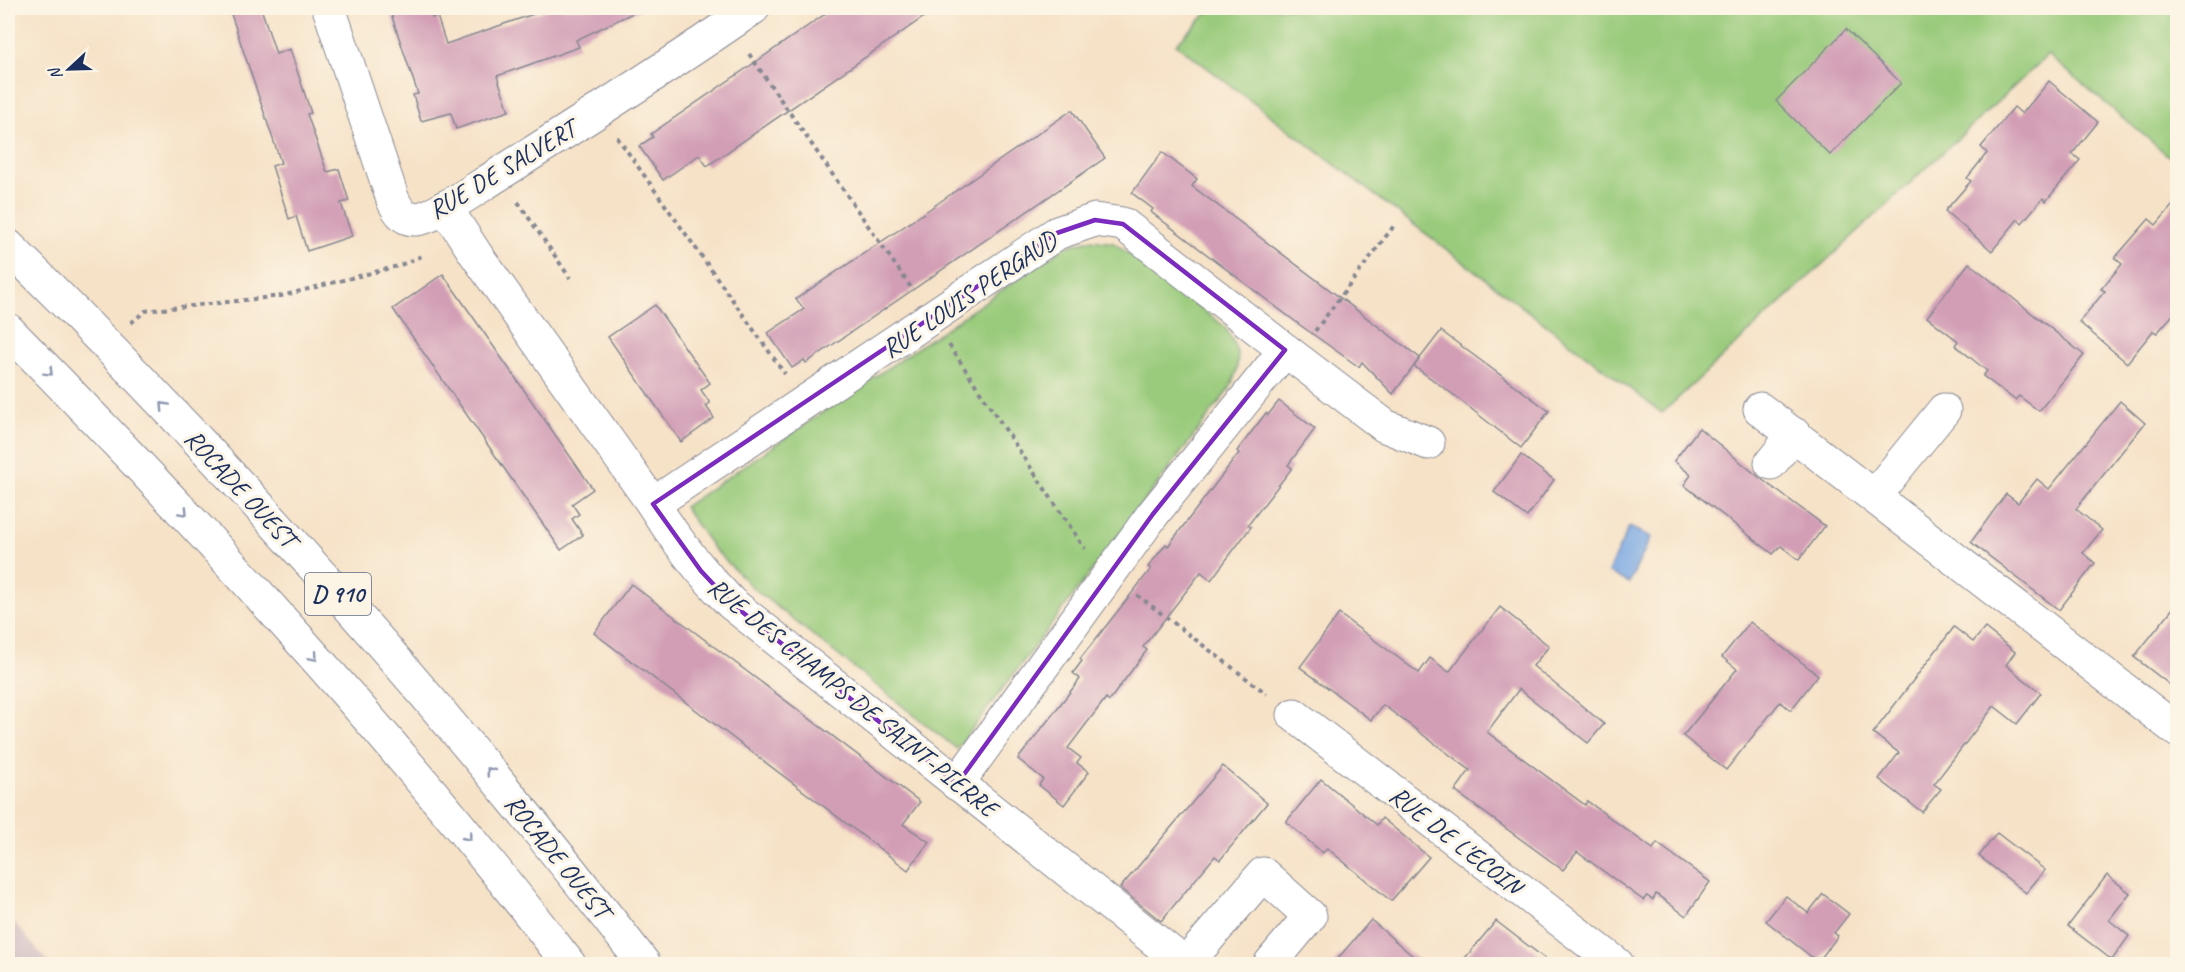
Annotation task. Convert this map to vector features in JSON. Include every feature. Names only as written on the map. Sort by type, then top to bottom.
[{"type":"street","name":"RUE DE SALVERT","points":[[329,8],[393,200],[399,212],[407,218],[416,219],[445,207],[600,111],[741,16]]},
{"type":"street","name":"RUE DES CHAMPS DE SAINT-PIERRE","points":[[445,207],[475,254],[653,504],[674,537],[701,572],[731,603],[1186,964]]},
{"type":"street","name":"RUE LOUIS PERGAUD","points":[[653,504],[806,404],[1058,233],[1095,220],[1123,225],[1385,426],[1428,443]]},
{"type":"street","name":"ROCADE OUEST","points":[[8,246],[241,487],[397,662],[464,738],[644,964]]},
{"type":"street","name":"D 910","points":[[8,330],[185,514],[307,648],[418,776],[569,964]]},
{"type":"street","points":[[957,784],[1153,514],[1290,354]]},
{"type":"street","points":[[1760,409],[2178,731]]},
{"type":"street","points":[[1874,496],[1944,410]]},
{"type":"street","points":[[1771,463],[1794,434]]},
{"type":"street","name":"RUE DE L'ECOIN","points":[[1294,715],[1617,964]]},
{"type":"street","points":[[1186,964],[1263,874],[1310,916],[1270,964]]},
{"type":"path","points":[[741,16],[756,65],[931,319],[1091,559],[1294,715]]},
{"type":"path","points":[[600,111],[806,404]]},
{"type":"path","points":[[499,174],[570,278]]},
{"type":"path","points":[[1290,354],[1396,223]]},
{"type":"path","points":[[105,345],[145,310],[281,296],[398,266]]},
{"type":"highlighted area","points":[[1095,220],[1123,224],[1285,350],[1153,514],[957,784],[731,603],[701,571],[653,504],[1057,233]]},
{"type":"shaded area","points":[[8,915],[49,964],[8,964]]},
{"type":"green space","points":[[1212,8],[2177,8],[2177,163],[2048,55],[1662,413],[1176,44]]},
{"type":"green space","points":[[1090,240],[1114,243],[1224,326],[1238,356],[1234,379],[1230,388],[957,749],[753,588],[713,548],[684,507],[1065,247]]},
{"type":"water","points":[[1629,527],[1651,537],[1629,583],[1608,572]]},
{"type":"building","points":[[229,8],[261,8],[276,54],[290,49],[311,113],[307,114],[327,172],[339,169],[349,201],[341,203],[352,236],[307,251],[296,216],[289,219],[272,166],[281,163]]},
{"type":"building","points":[[389,8],[429,8],[432,18],[437,16],[446,44],[551,8],[643,8],[576,40],[579,47],[497,76],[509,111],[456,129],[451,113],[421,121],[413,95],[418,94]]},
{"type":"building","points":[[834,8],[937,8],[707,166],[699,155],[663,180],[639,146],[653,137],[651,134]]},
{"type":"building","points":[[1846,29],[1901,83],[1830,155],[1776,101]]},
{"type":"building","points":[[2049,81],[2098,122],[2072,154],[2080,160],[2046,201],[2043,198],[2022,223],[2018,219],[1992,251],[1945,211],[1971,181],[1967,178],[1987,153],[1981,147],[2014,107],[2022,114]]},
{"type":"building","points":[[1072,110],[1105,158],[806,363],[804,360],[792,368],[768,333],[804,309],[796,299]]},
{"type":"building","points":[[1162,152],[1197,179],[1192,186],[1420,358],[1393,394],[1362,362],[1359,367],[1300,325],[1151,212],[1153,209],[1132,193]]},
{"type":"building","points":[[2178,199],[2178,309],[2157,333],[2153,331],[2127,363],[2079,322],[2105,291],[2101,289],[2122,264],[2115,258],[2149,219],[2156,225]]},
{"type":"building","points":[[1969,263],[2084,355],[2039,411],[2019,396],[2015,400],[1983,376],[1987,371],[1955,345],[1958,341],[1927,317]]},
{"type":"building","points":[[443,274],[593,489],[572,504],[579,514],[572,519],[583,535],[561,550],[393,309]]},
{"type":"building","points":[[655,305],[710,383],[701,390],[710,403],[706,406],[714,418],[681,442],[608,337]]},
{"type":"building","points":[[1441,331],[1549,411],[1521,448],[1414,366]]},
{"type":"building","points":[[1279,401],[1315,429],[1288,465],[1292,468],[1248,525],[1251,527],[1211,580],[1201,572],[1143,647],[1147,650],[1109,701],[1106,698],[1068,748],[1081,758],[1077,763],[1089,772],[1064,805],[1039,785],[1043,779],[1018,759],[1080,679],[1073,673],[1082,661],[1080,659],[1151,569],[1148,567],[1166,544],[1168,546],[1239,453],[1237,451],[1266,413],[1268,415]]},
{"type":"building","points":[[2120,401],[2145,423],[2076,509],[2102,530],[2083,553],[2095,563],[2059,610],[1971,542],[2006,494],[2018,503],[2037,479],[2049,489]]},
{"type":"building","points":[[1699,428],[1760,478],[1825,526],[1799,560],[1781,546],[1773,554],[1684,485],[1691,475],[1674,461]]},
{"type":"building","points":[[1521,455],[1554,480],[1527,517],[1494,492]]},
{"type":"building","points":[[631,584],[920,802],[903,824],[929,842],[908,870],[594,633]]},
{"type":"building","points":[[2178,602],[2178,691],[2134,657]]},
{"type":"building","points":[[1500,607],[1549,646],[1533,666],[1604,724],[1588,743],[1519,689],[1487,732],[1585,805],[1587,801],[1653,849],[1657,843],[1710,882],[1686,916],[1656,894],[1653,900],[1647,896],[1643,900],[1577,852],[1563,870],[1455,791],[1470,770],[1383,705],[1371,720],[1300,667],[1339,614],[1419,673],[1430,658],[1449,672]]},
{"type":"building","points":[[1750,622],[1818,675],[1791,710],[1780,702],[1726,770],[1683,736],[1737,669],[1722,657]]},
{"type":"building","points":[[1954,627],[1973,642],[1985,628],[2015,652],[2006,665],[2041,693],[2017,724],[1994,706],[1934,784],[1941,789],[1922,812],[1879,779],[1899,753],[1873,733]]},
{"type":"building","points":[[1223,766],[1267,803],[1220,860],[1215,856],[1161,921],[1120,888]]},
{"type":"building","points":[[1321,779],[1377,825],[1382,818],[1429,857],[1391,901],[1327,848],[1323,853],[1286,822]]},
{"type":"building","points":[[1997,833],[2045,870],[2026,893],[1979,856]]},
{"type":"building","points":[[2107,875],[2130,893],[2109,920],[2129,936],[2112,960],[2068,926]]},
{"type":"building","points":[[1823,894],[1849,914],[1834,933],[1838,936],[1818,962],[1766,921],[1786,896],[1808,913]]},
{"type":"building","points":[[1371,920],[1422,964],[1333,964]]},
{"type":"building","points":[[1496,921],[1552,964],[1460,964]]}]
